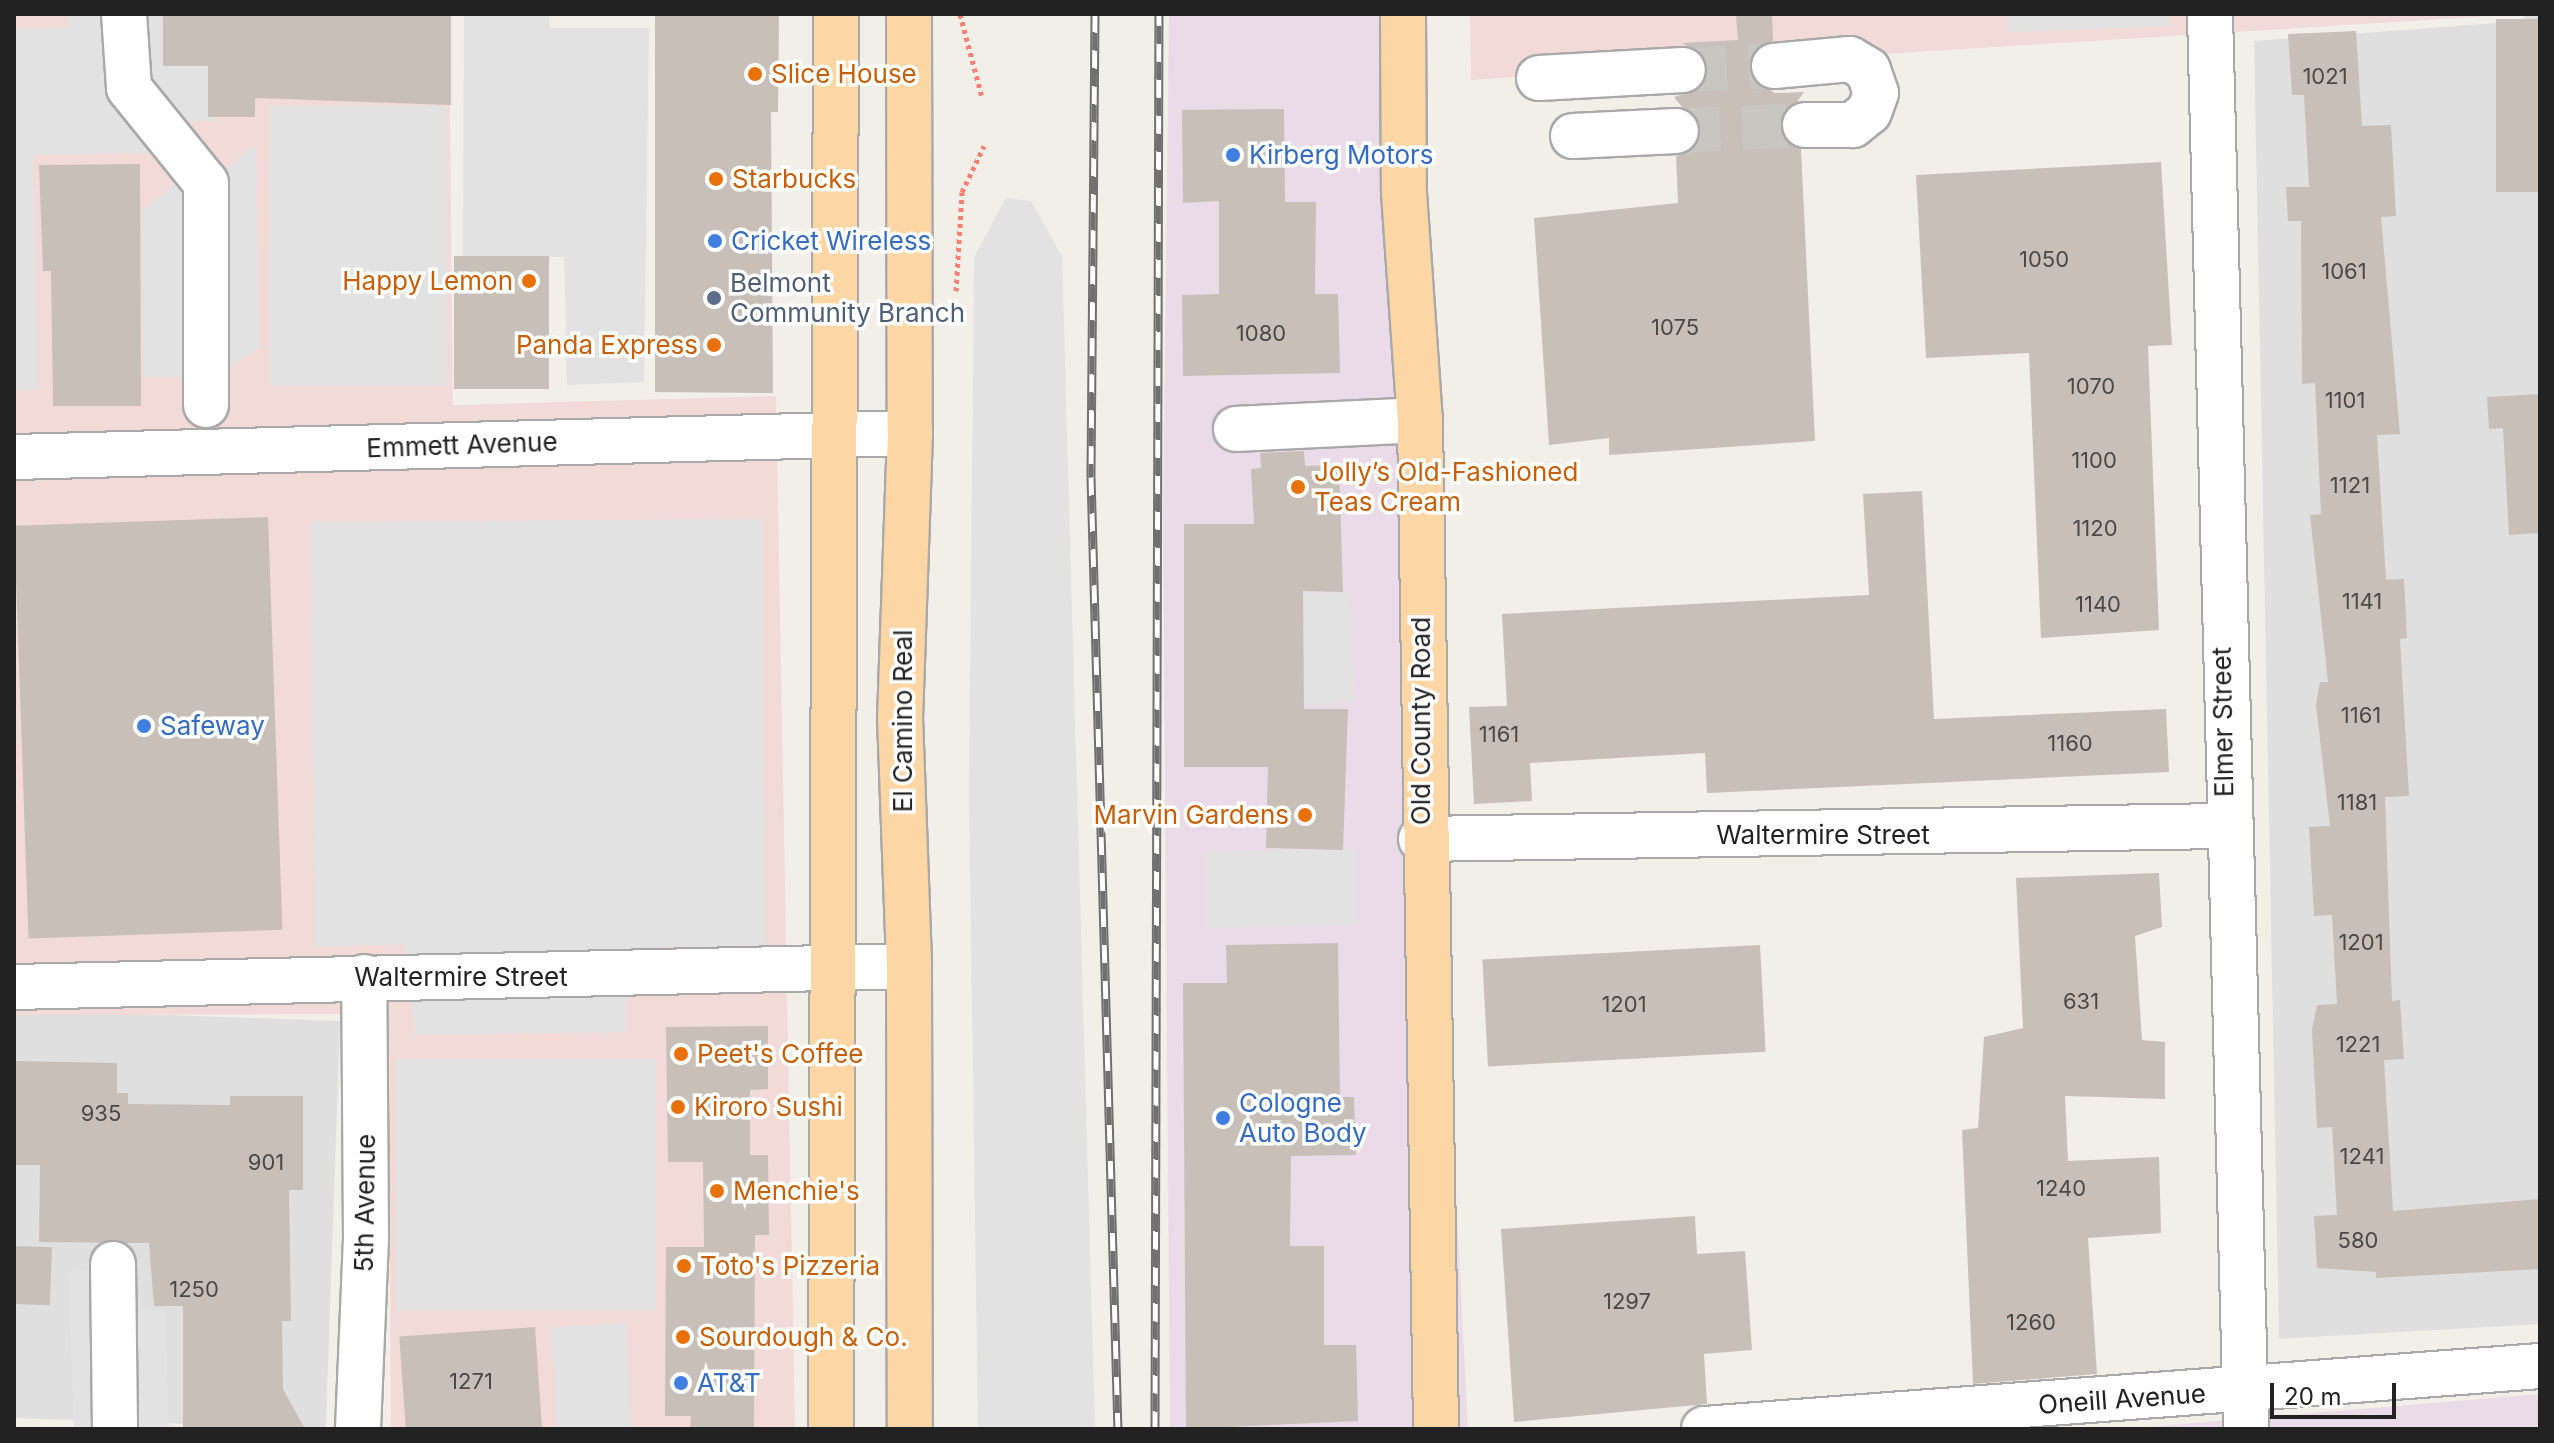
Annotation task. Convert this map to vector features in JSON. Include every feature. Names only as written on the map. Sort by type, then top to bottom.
[{"type":"main road","points":[[831,1429],[837,434],[836,14]]},
{"type":"main road","name":"El Camino Real","points":[[909,14],[910,433],[900,717],[909,966],[910,1429]]},
{"type":"main road","name":"Old County Road","points":[[1403,14],[1404,193],[1420,420],[1421,839],[1436,1429]]},
{"type":"street","points":[[124,14],[129,88],[206,183],[206,405]]},
{"type":"street","name":"Elmer Street","points":[[2210,14],[2225,826],[2245,1410]]},
{"type":"street","points":[[1774,66],[1850,59],[1868,70],[1876,93],[1869,112],[1853,125],[1805,125]]},
{"type":"street","points":[[1539,78],[1683,70]]},
{"type":"street","points":[[1573,136],[1676,131]]},
{"type":"street","points":[[1236,429],[1420,420]]},
{"type":"street","name":"Emmett Avenue","points":[[14,457],[910,433]]},
{"type":"street","name":"Waltermire Street","points":[[1421,839],[2225,826]]},
{"type":"street","name":"Waltermire Street","points":[[14,987],[909,966]]},
{"type":"street","name":"5th Avenue","points":[[358,1429],[366,1236],[364,977]]},
{"type":"street","points":[[113,1264],[115,1429]]},
{"type":"street","name":"Oneill Avenue","points":[[1704,1429],[2245,1410],[2540,1366]]},
{"type":"path","points":[[960,14],[982,97]]},
{"type":"path","points":[[953,302],[962,192],[984,146]]},
{"type":"shaded area","points":[[14,14],[449,14],[453,405],[776,396],[795,1429],[391,1429],[388,1014],[14,1015]]},
{"type":"shaded area","points":[[67,14],[162,14],[163,62],[213,61],[214,121],[182,122],[225,170],[256,143],[259,348],[215,377],[143,377],[142,210],[177,182],[154,153],[33,155],[38,390],[14,390],[14,29],[67,28]]},
{"type":"shaded area","points":[[464,14],[549,14],[550,28],[649,28],[644,382],[567,385],[564,257],[463,256]]},
{"type":"shaded area","points":[[1169,14],[1396,14],[1468,1429],[1170,1429],[1163,530]]},
{"type":"shaded area","points":[[1470,14],[2521,14],[1471,80]]},
{"type":"shaded area","points":[[2008,14],[2169,14],[2170,26],[2008,32]]},
{"type":"shaded area","points":[[2524,14],[2540,14],[2540,1324],[2279,1339],[2254,41],[2524,21]]},
{"type":"shaded area","points":[[269,106],[447,106],[447,386],[269,386]]},
{"type":"shaded area","points":[[1006,198],[1031,201],[1062,256],[1095,1429],[978,1429],[969,796],[974,257]]},
{"type":"shaded area","points":[[762,519],[766,945],[626,948],[626,1032],[415,1035],[405,944],[314,947],[311,522]]},
{"type":"shaded area","points":[[1350,592],[1354,702],[1303,704],[1299,594]]},
{"type":"shaded area","points":[[1356,849],[1357,925],[1205,928],[1204,852]]},
{"type":"shaded area","points":[[14,1010],[340,1021],[326,1429],[14,1418]]},
{"type":"shaded area","points":[[396,1059],[656,1059],[656,1310],[396,1310]]},
{"type":"shaded area","points":[[127,1249],[129,1310],[165,1309],[169,1429],[74,1429],[68,1271],[88,1270],[88,1251]]},
{"type":"shaded area","points":[[626,1323],[632,1429],[556,1429],[551,1327]]},
{"type":"shaded area","points":[[2540,1394],[2540,1429],[2124,1429]]},
{"type":"building","points":[[163,14],[451,14],[451,105],[255,98],[255,117],[208,117],[208,66],[163,66]]},
{"type":"building","points":[[655,14],[779,14],[778,112],[771,112],[773,393],[655,392]]},
{"type":"building","points":[[1736,14],[1772,14],[1773,41],[1751,56],[1754,81],[1775,93],[1804,92],[1780,126],[1801,149],[1815,441],[1609,455],[1609,438],[1549,445],[1534,218],[1678,203],[1676,156],[1690,152],[1701,131],[1674,97],[1697,90],[1708,69],[1703,56],[1682,43],[1738,40]]},
{"type":"building","points":[[2496,19],[2540,19],[2540,192],[2496,192]]},
{"type":"building","points":[[2356,31],[2362,126],[2391,125],[2396,216],[2381,217],[2400,434],[2377,435],[2386,580],[2404,579],[2407,638],[2400,639],[2409,796],[2385,797],[2392,1001],[2400,1000],[2404,1059],[2384,1060],[2393,1211],[2540,1199],[2540,1269],[2376,1278],[2376,1272],[2317,1268],[2314,1216],[2337,1215],[2332,1127],[2317,1128],[2312,1030],[2317,1005],[2337,1004],[2332,915],[2314,916],[2309,827],[2330,826],[2316,705],[2320,682],[2328,682],[2310,515],[2321,514],[2315,383],[2302,384],[2301,221],[2288,221],[2286,187],[2309,187],[2304,95],[2292,95],[2288,34]]},
{"type":"building","points":[[1284,109],[1285,202],[1316,202],[1315,294],[1338,294],[1340,373],[1183,376],[1182,295],[1219,294],[1219,201],[1183,203],[1182,110]]},
{"type":"building","points":[[2161,162],[2172,345],[2148,346],[2159,630],[2041,638],[2029,353],[1926,358],[1916,175]]},
{"type":"building","points":[[140,164],[141,406],[53,406],[51,271],[43,271],[39,165]]},
{"type":"building","points":[[454,256],[549,256],[549,389],[454,389]]},
{"type":"building","points":[[2540,394],[2540,533],[2509,535],[2503,428],[2489,429],[2487,397]]},
{"type":"building","points":[[1304,451],[1305,466],[1339,465],[1343,592],[1303,591],[1304,709],[1348,709],[1343,850],[1266,848],[1268,767],[1184,767],[1184,524],[1254,524],[1251,469],[1261,468],[1260,453]]},
{"type":"building","points":[[1922,491],[1934,719],[2166,709],[2169,772],[1707,793],[1705,753],[1530,763],[1532,801],[1474,804],[1469,707],[1507,706],[1502,614],[1869,595],[1863,494]]},
{"type":"building","name":"Safeway","points":[[268,517],[282,930],[29,939],[14,526]]},
{"type":"building","points":[[2159,873],[2162,927],[2135,936],[2142,1040],[2165,1042],[2165,1099],[2065,1096],[2068,1161],[2159,1157],[2161,1233],[2088,1238],[2097,1374],[1973,1384],[1962,1130],[1978,1128],[1984,1037],[2023,1028],[2016,878]]},
{"type":"building","points":[[1338,943],[1340,1097],[1354,1097],[1356,1155],[1291,1156],[1290,1246],[1324,1246],[1324,1345],[1356,1345],[1358,1421],[1186,1429],[1183,983],[1227,983],[1226,945]]},
{"type":"building","points":[[1760,945],[1766,1052],[1488,1066],[1482,960]]},
{"type":"building","points":[[768,1026],[768,1089],[750,1090],[750,1155],[768,1155],[769,1235],[755,1235],[754,1429],[690,1429],[691,1416],[665,1416],[666,1247],[704,1247],[703,1162],[668,1162],[666,1027]]},
{"type":"building","points":[[14,1061],[117,1063],[117,1093],[128,1093],[128,1104],[230,1105],[230,1096],[303,1096],[303,1190],[289,1190],[291,1321],[282,1321],[283,1389],[305,1429],[183,1429],[183,1306],[154,1306],[149,1243],[39,1242],[40,1165],[14,1165]]},
{"type":"building","points":[[1695,1216],[1697,1254],[1745,1251],[1752,1350],[1704,1354],[1707,1404],[1514,1422],[1501,1229]]},
{"type":"building","points":[[16,1246],[52,1247],[50,1305],[14,1304]]},
{"type":"building","points":[[535,1327],[542,1429],[406,1429],[399,1336]]},
{"type":"tunnel","points":[[1683,70],[1774,66]]},
{"type":"tunnel","points":[[1676,131],[1805,125]]},
{"type":"railway","points":[[1095,14],[1091,477],[1118,1429]]},
{"type":"railway","points":[[1155,1429],[1159,14]]},
{"type":"place","name":"Slice House","points":[[755,74]]},
{"type":"place","name":"Kirberg Motors","points":[[1233,155]]},
{"type":"place","name":"Starbucks","points":[[716,179]]},
{"type":"place","name":"Cricket Wireless","points":[[715,241]]},
{"type":"place","name":"Happy Lemon","points":[[529,281]]},
{"type":"place","name":"Belmont Community Branch","points":[[714,298]]},
{"type":"place","name":"Panda Express","points":[[714,345]]},
{"type":"place","name":"Jolly’s Old-Fashioned Teas Cream","points":[[1298,487]]},
{"type":"place","name":"Safeway","points":[[144,726]]},
{"type":"place","name":"Marvin Gardens","points":[[1305,815]]},
{"type":"place","name":"Peet's Coffee","points":[[681,1054]]},
{"type":"place","name":"Kiroro Sushi","points":[[678,1107]]},
{"type":"place","name":"Cologne Auto Body","points":[[1223,1118]]},
{"type":"place","name":"Menchie's","points":[[717,1191]]},
{"type":"place","name":"Toto's Pizzeria","points":[[684,1266]]},
{"type":"place","name":"Sourdough & Co.","points":[[683,1337]]},
{"type":"place","name":"AT&T","points":[[681,1383]]}]
